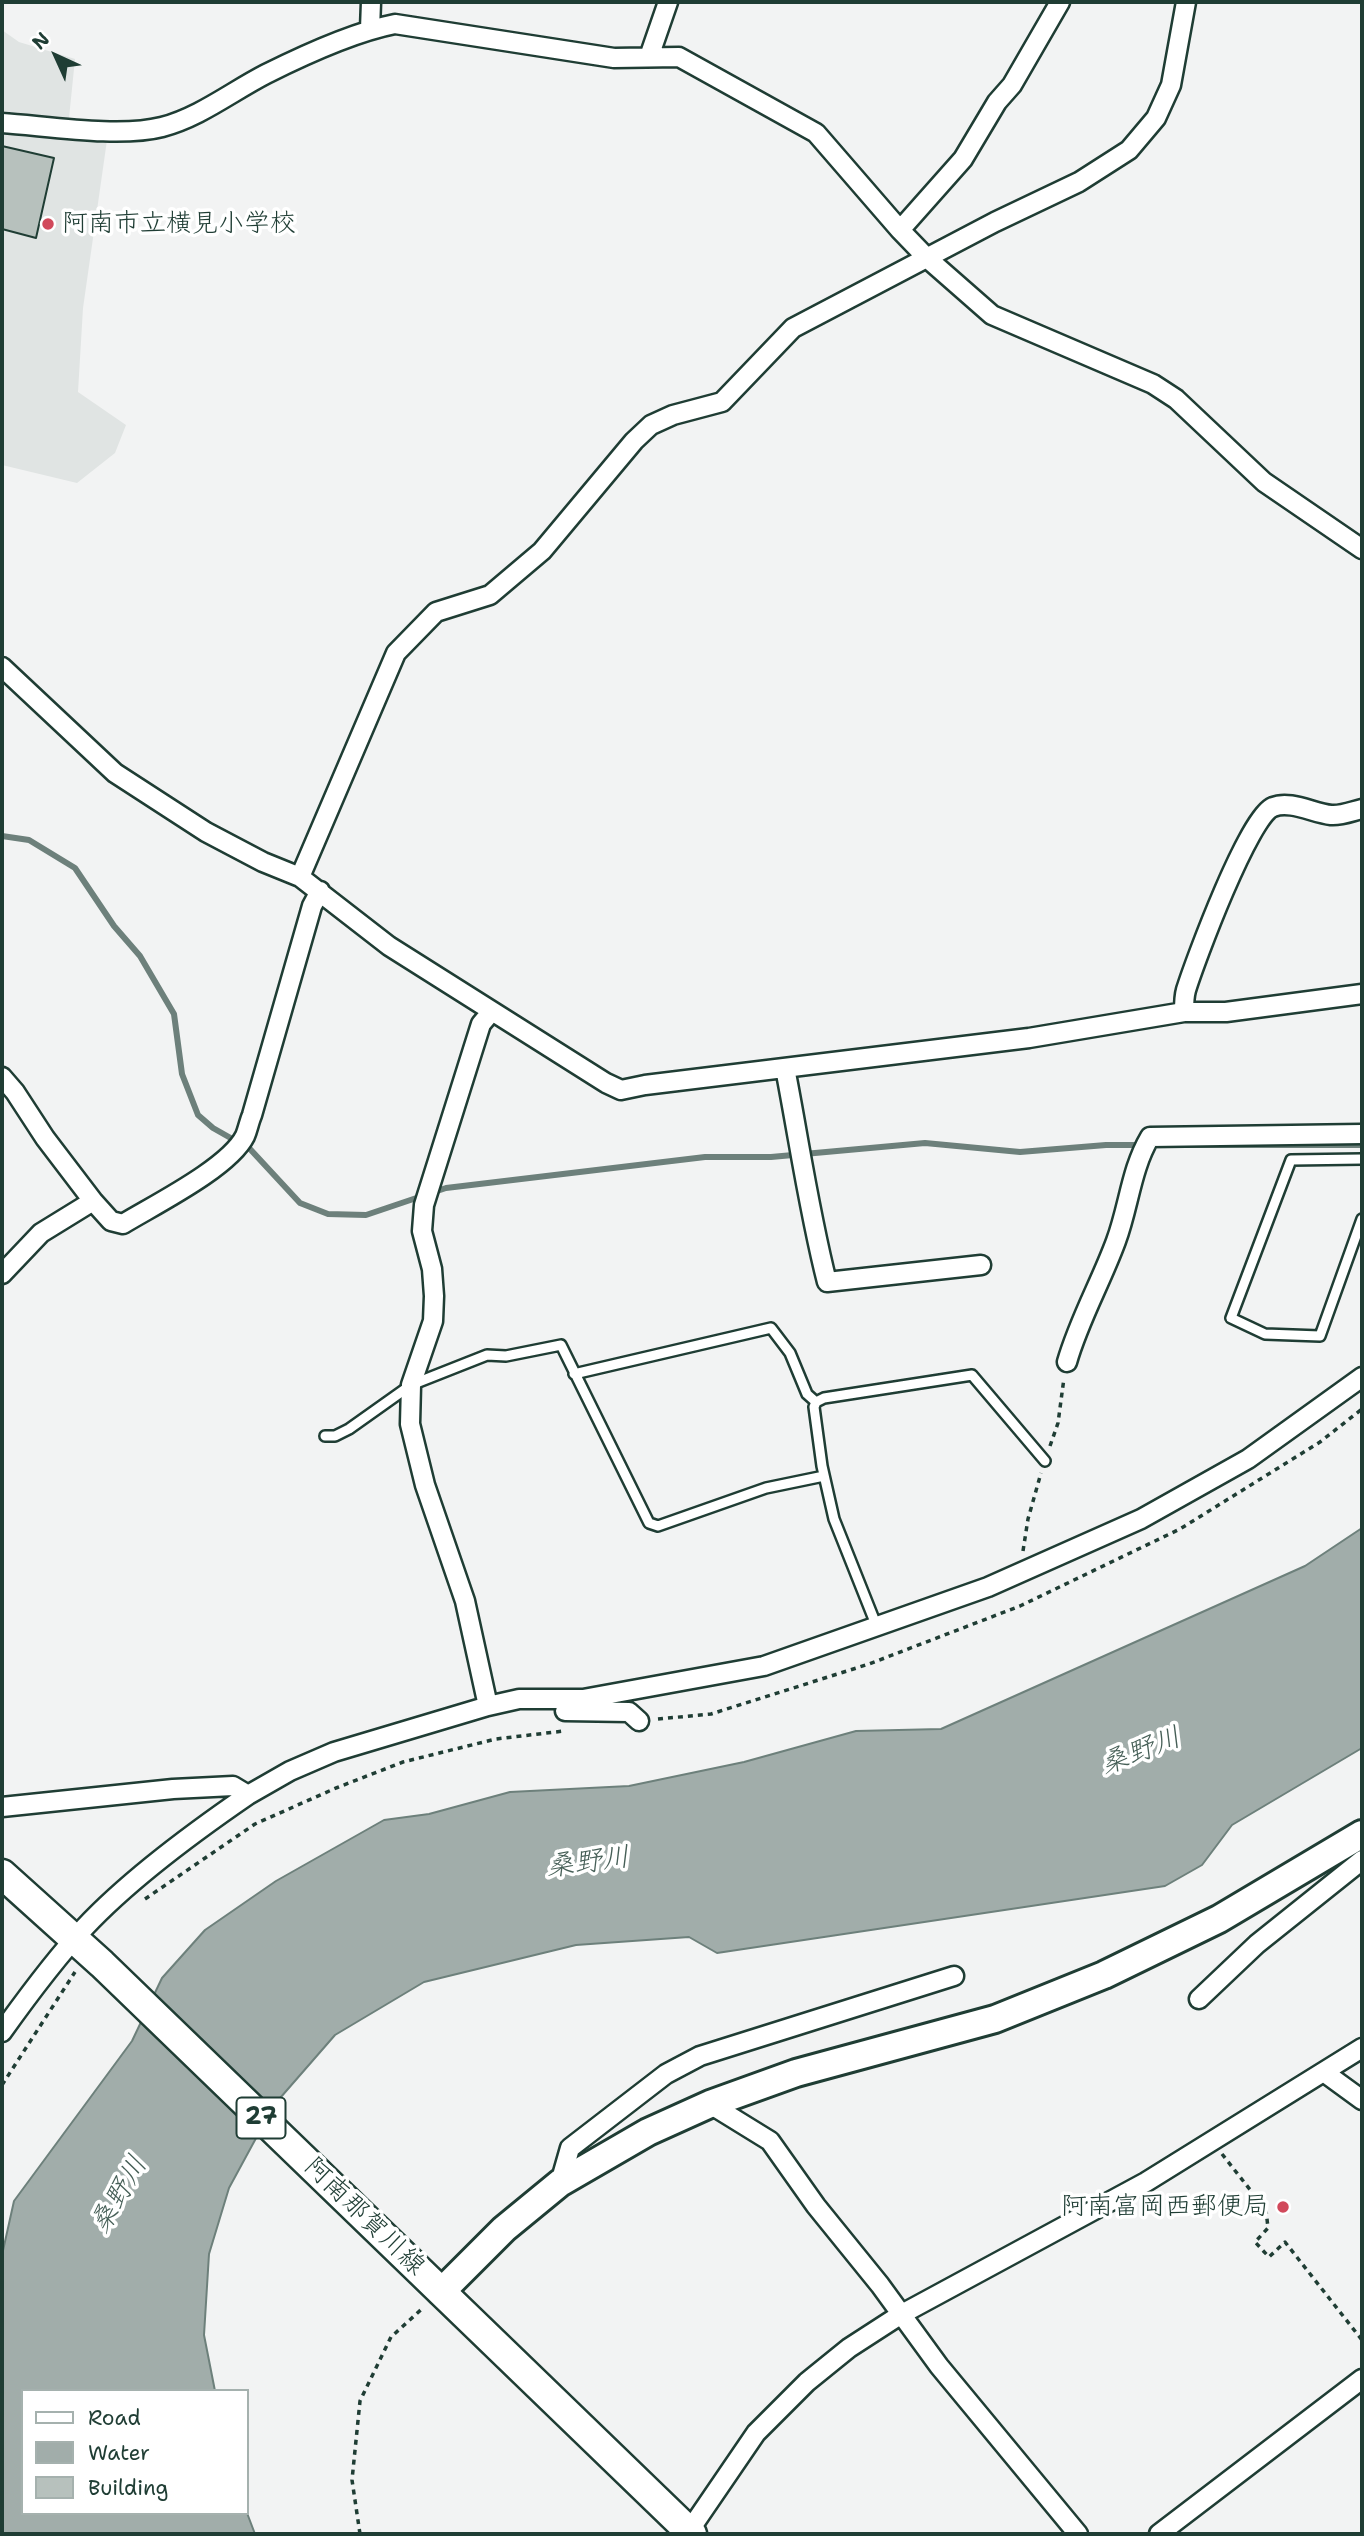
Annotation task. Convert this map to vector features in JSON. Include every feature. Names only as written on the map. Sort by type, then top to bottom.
[{"type":"main road","name":"阿南那賀川線","points":[[2,1874],[88,1952],[689,2533]]},
{"type":"street","points":[[370,29],[371,2]]},
{"type":"street","points":[[649,57],[668,2]]},
{"type":"street","points":[[900,230],[963,159],[997,102],[1012,85],[1060,2]]},
{"type":"street","points":[[300,877],[396,653],[436,612],[490,595],[542,551],[634,441],[651,425],[673,415],[722,402],[793,328],[995,222],[1079,182],[1129,150],[1156,118],[1171,85],[1186,2]]},
{"type":"street","points":[[2,122],[124,132],[160,128],[195,115],[266,74],[370,29],[395,24],[614,58],[679,57],[817,133],[900,230],[927,258],[992,315],[1153,384],[1176,399],[1264,482],[1362,549]]},
{"type":"street","points":[[2,667],[115,773],[206,832],[263,862],[300,877],[389,946],[621,1090],[1029,1038],[1184,1012],[1226,1012],[1362,994]]},
{"type":"street","points":[[1184,1012],[1185,993],[1219,902],[1239,858],[1265,813],[1273,807],[1289,806],[1334,816],[1362,808]]},
{"type":"street","points":[[2,1077],[15,1091],[45,1138],[93,1201],[111,1221],[123,1224],[201,1177],[234,1150],[244,1137],[312,906],[320,891]]},
{"type":"street","points":[[488,1706],[466,1601],[425,1485],[411,1424],[411,1384],[433,1321],[435,1296],[432,1269],[422,1231],[424,1205],[481,1024],[492,1011]]},
{"type":"street","points":[[785,1068],[811,1220],[827,1282],[981,1265]]},
{"type":"street","points":[[1067,1362],[1074,1335],[1117,1240],[1133,1175],[1150,1137],[1362,1134]]},
{"type":"street","points":[[2,1274],[41,1233],[93,1201]]},
{"type":"street","points":[[2,2032],[88,1952],[117,1898],[201,1827],[290,1771],[334,1752],[488,1706],[519,1699],[583,1699],[764,1666],[877,1628],[1023,1573],[1141,1519],[1248,1459],[1362,1377]]},
{"type":"street","points":[[488,1706],[629,1712],[639,1721]]},
{"type":"street","points":[[2,1807],[221,1786],[233,1786],[248,1795]]},
{"type":"street","points":[[442,2292],[504,2229],[561,2183],[648,2132],[710,2104],[796,2073],[995,2019],[1104,1975],[1219,1919],[1362,1834]]},
{"type":"street","points":[[1199,1999],[1257,1944],[1362,1860]]},
{"type":"street","points":[[561,2183],[570,2148],[666,2074],[700,2056],[954,1976]]},
{"type":"street","points":[[689,2533],[756,2433],[807,2382],[849,2348],[900,2315],[1146,2182],[1362,2048]]},
{"type":"street","points":[[1325,2073],[1362,2100]]},
{"type":"street","points":[[710,2104],[770,2141],[900,2315],[1078,2534]]},
{"type":"street","points":[[1160,2534],[1362,2379]]},
{"type":"lane","points":[[1362,1159],[1291,1160],[1231,1318],[1265,1335],[1320,1336],[1362,1219]]},
{"type":"lane","points":[[574,1374],[771,1328],[790,1353],[807,1394],[816,1402]]},
{"type":"lane","points":[[325,1436],[335,1436],[349,1429],[411,1384],[487,1355],[506,1356],[561,1345],[649,1523],[658,1526],[766,1488],[824,1476]]},
{"type":"lane","points":[[877,1628],[834,1519],[824,1476],[814,1407],[816,1402],[824,1398],[972,1375],[1045,1461]]},
{"type":"path","points":[[2,2085],[88,1952]]},
{"type":"path","points":[[1213,2142],[1266,2210],[1268,2228],[1255,2242],[1269,2257],[1285,2242],[1362,2340]]},
{"type":"path","points":[[360,2534],[352,2480],[360,2401],[391,2337],[442,2292]]},
{"type":"shaded area","points":[[2,30],[19,42],[75,59],[69,118],[2,111]]},
{"type":"shaded area","name":"阿南市立横見小学校","points":[[2,132],[107,140],[83,308],[78,392],[126,425],[115,453],[77,483],[2,465]]},
{"type":"water","name":"桑野川","points":[[1362,1528],[1362,1748],[1232,1825],[1202,1865],[1165,1886],[717,1953],[689,1937],[576,1945],[424,1982],[335,2035],[274,2105],[229,2188],[209,2254],[204,2335],[215,2389],[21,2389],[21,2515],[248,2515],[255,2534],[2,2534],[2,2255],[14,2201],[132,2041],[162,1978],[205,1930],[276,1881],[384,1820],[429,1814],[510,1792],[629,1786],[744,1762],[856,1731],[941,1729],[1305,1566]]},
{"type":"building","points":[[2,146],[54,158],[36,238],[2,229]]},
{"type":"waterway","points":[[2,836],[29,840],[75,868],[114,926],[140,956],[174,1014],[182,1074],[198,1115],[213,1128],[250,1149],[300,1203],[328,1214],[366,1215],[446,1188],[705,1157],[771,1157],[925,1143],[1020,1152],[1106,1145],[1144,1145]]},
{"type":"waterway","points":[[1180,1145],[1362,1145]]},
{"type":"place","name":"阿南市立横見小学校","points":[[48,224]]},
{"type":"place","name":"阿南富岡西郵便局","points":[[1283,2207]]}]
